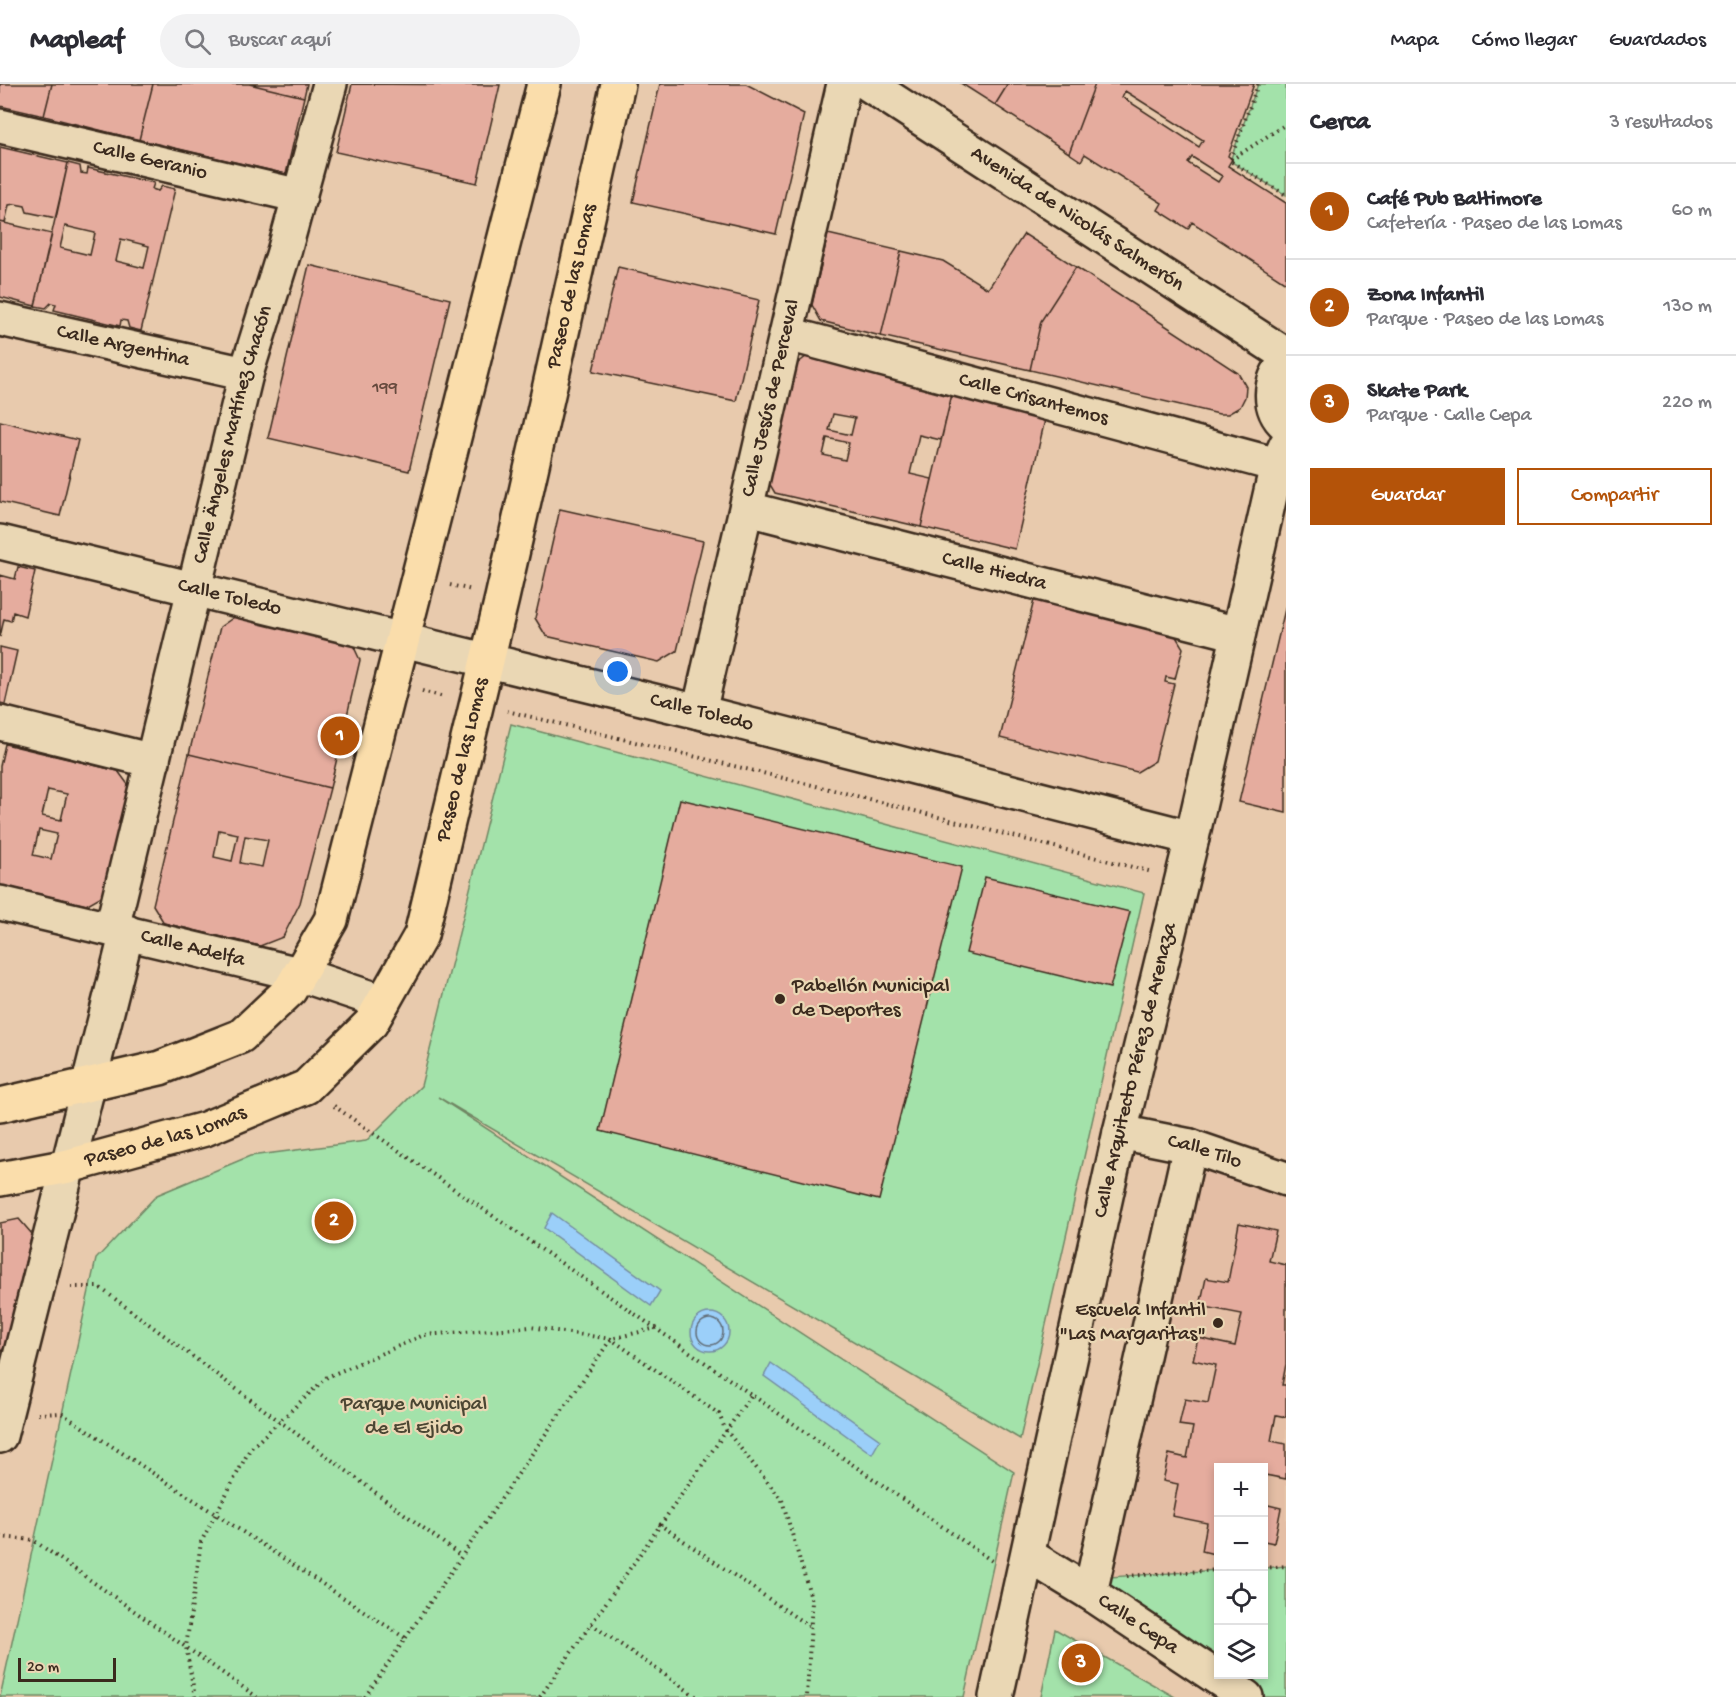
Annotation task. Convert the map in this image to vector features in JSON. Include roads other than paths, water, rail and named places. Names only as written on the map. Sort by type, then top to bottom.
[{"type":"main road","points":[[0,1104],[160,1068],[241,1036],[290,990],[331,920],[544,84]]},
{"type":"main road","name":"Paseo de las Lomas","points":[[0,1179],[69,1166],[205,1129],[306,1087],[371,1023],[421,935],[502,598],[618,84]]},
{"type":"street","name":"Calle Ängeles Martínez Chacón","points":[[2,1425],[7,1378],[37,1287],[91,1084],[153,761],[246,374],[300,196],[330,84]]},
{"type":"street","name":"Calle Jesús de Perceval","points":[[699,712],[748,509],[844,84]]},
{"type":"street","name":"Avenida de Nicolás Salmerón","points":[[879,88],[1286,355]]},
{"type":"street","name":"Calle Geranio","points":[[0,126],[300,196]]},
{"type":"street","name":"Calle Argentina","points":[[0,320],[246,374]]},
{"type":"street","name":"Calle Crisantemos","points":[[788,334],[1282,455]]},
{"type":"street","points":[[1286,363],[1274,381],[1272,395],[1275,409],[1286,425]]},
{"type":"street","name":"Calle Arquitecto Pérez de Arenaza","points":[[996,1697],[1120,1132],[1282,455]]},
{"type":"street","name":"Calle Hiedra","points":[[748,509],[1238,634]]},
{"type":"street","name":"Calle Toledo","points":[[0,542],[699,712],[1192,838]]},
{"type":"street","points":[[0,723],[153,761]]},
{"type":"street","name":"Calle Adelfa","points":[[0,903],[299,974],[383,1002]]},
{"type":"street","name":"Calle Tilo","points":[[1120,1132],[1190,1146],[1286,1179]]},
{"type":"street","points":[[1092,1585],[1190,1146]]},
{"type":"street","name":"Calle Cepa","points":[[1025,1568],[1092,1585],[1246,1697]]},
{"type":"water","points":[[552,1213],[660,1291],[651,1306],[544,1228]]},
{"type":"water","points":[[710,1313],[724,1318],[729,1332],[724,1346],[710,1351],[696,1346],[691,1332],[696,1318]]},
{"type":"water","points":[[771,1363],[880,1440],[872,1454],[764,1376]]},
{"type":"place","name":"Café Pub Baltimore","points":[[340,736]]},
{"type":"place","name":"Pabellón Municipal de Deportes","points":[[780,999]]},
{"type":"place","name":"Zona Infantil","points":[[334,1221]]},
{"type":"place","name":"Escuela Infantil \"Las Margaritas\"","points":[[1218,1323]]},
{"type":"place","name":"Skate Park","points":[[1081,1663]]},
{"type":"park label","name":"Parque Municipal de El Ejido","points":[[414,1417]]}]
